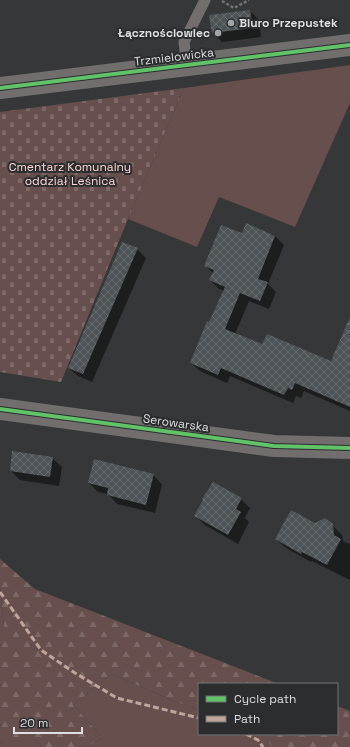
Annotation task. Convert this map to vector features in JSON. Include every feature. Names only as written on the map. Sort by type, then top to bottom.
[{"type":"street","name":"Trzmielowicka","points":[[0,88],[350,45]]},
{"type":"street","name":"Serowarska","points":[[0,409],[274,446],[350,448]]},
{"type":"lane","points":[[188,66],[184,42],[205,0]]},
{"type":"path","points":[[220,0],[234,8],[249,0]]},
{"type":"green space","points":[[350,65],[350,103],[295,227],[219,197],[197,247],[128,219],[184,88]]},
{"type":"green space","name":"Cmentarz Komunalny oddział Leśnica","points":[[184,88],[61,382],[0,372],[0,112]]},
{"type":"green space","points":[[0,559],[35,589],[276,683],[198,683],[198,710],[169,699],[112,674],[73,705],[103,738],[86,747],[43,747],[36,740],[5,740],[0,744],[0,633],[4,628],[0,586]]},
{"type":"green space","points":[[0,586],[4,628],[0,633]]},
{"type":"green space","points":[[112,674],[169,699],[198,710],[198,735],[263,735],[272,747],[86,747],[103,738],[73,705]]},
{"type":"green space","points":[[338,706],[350,711],[350,747],[272,747],[263,735],[338,735]]},
{"type":"green space","points":[[5,740],[36,740],[43,747],[0,747],[0,744]]},
{"type":"building","name":"Biuro Przepustek","points":[[250,10],[253,28],[212,33],[209,15]]},
{"type":"building","points":[[246,223],[275,236],[258,279],[268,282],[260,301],[240,293],[225,329],[262,344],[267,334],[331,361],[350,317],[350,407],[295,383],[292,390],[288,388],[284,395],[221,368],[218,375],[190,363],[207,321],[209,322],[225,287],[209,280],[214,270],[204,266],[221,225],[242,233]]},
{"type":"building","points":[[122,242],[138,248],[83,374],[68,368]]},
{"type":"building","points":[[12,451],[53,457],[50,477],[10,471]]},
{"type":"building","points":[[94,459],[154,474],[146,505],[107,495],[108,488],[88,483]]},
{"type":"building","points":[[213,482],[242,498],[236,509],[241,512],[228,535],[194,516],[203,500],[202,499]]},
{"type":"building","points":[[291,510],[315,523],[325,518],[333,524],[334,535],[341,539],[327,565],[302,552],[301,554],[275,539]]},
{"type":"marked path","points":[[0,592],[41,650],[75,673],[117,698],[198,718]]},
{"type":"marked path","points":[[248,735],[258,740],[263,747]]},
{"type":"cycle path","points":[[0,88],[350,45]]},
{"type":"cycle path","points":[[0,409],[274,446],[350,448]]},
{"type":"place","name":"Biuro Przepustek","points":[[231,23]]},
{"type":"place","name":"Łącznościowiec","points":[[218,33]]}]
